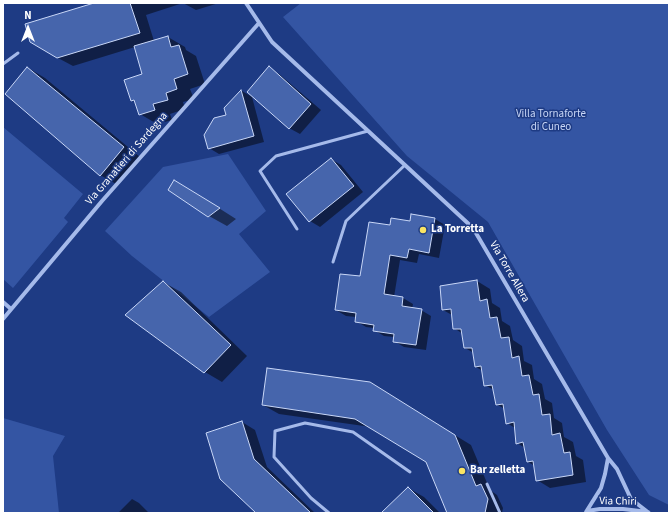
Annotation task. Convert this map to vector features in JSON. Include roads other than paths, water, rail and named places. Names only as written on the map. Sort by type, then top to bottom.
[{"type":"street","name":"Via Torre Allera","points":[[246,3],[272,42],[473,228],[608,458],[617,469],[631,499],[649,513]]},
{"type":"street","name":"Via Granatieri di Sardegna","points":[[3,319],[131,168],[259,23]]},
{"type":"street","points":[[3,302],[11,308]]},
{"type":"street","name":"Via Chiri","points":[[586,512],[601,488],[606,474],[608,458]]},
{"type":"street","name":"Via Chiri","points":[[586,512],[600,509],[623,509],[649,513]]},
{"type":"lane","points":[[3,64],[18,54]]},
{"type":"lane","points":[[297,229],[260,171],[276,156],[368,131]]},
{"type":"lane","points":[[334,262],[346,221],[405,165]]},
{"type":"lane","points":[[329,513],[311,498],[274,457],[275,431],[305,423],[353,432],[410,472]]},
{"type":"lane","points":[[488,484],[500,513]]},
{"type":"place","name":"La Torretta","points":[[423,230]]},
{"type":"place","name":"Bar zelletta","points":[[462,471]]},
{"type":"park label","name":"Villa Tornaforte di Cuneo","points":[[551,121]]}]
